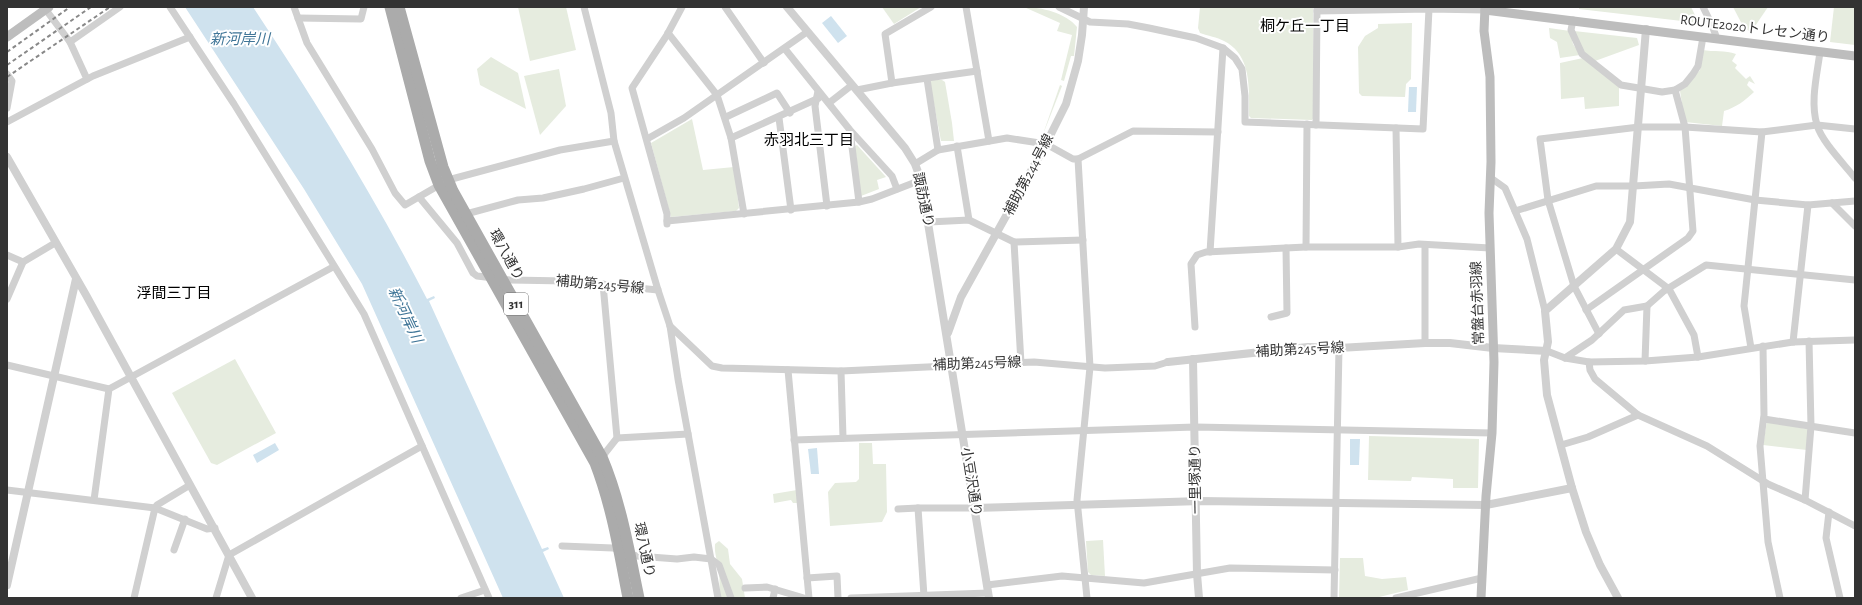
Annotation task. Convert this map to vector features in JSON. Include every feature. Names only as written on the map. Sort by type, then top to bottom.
[{"type":"main road","name":"環八通り","points":[[390,7],[430,162],[466,214],[602,457],[612,481],[639,598]]},
{"type":"main road","name":"環八通り","points":[[399,7],[444,183],[490,278],[595,463],[604,487],[619,549],[628,598]]},
{"type":"main road","points":[[7,37],[48,8]]},
{"type":"main road","name":"ROUTE2020トレセン通り","points":[[1485,8],[1855,56]]},
{"type":"main road","name":"常盤台赤羽線","points":[[1482,598],[1486,505],[1492,433],[1493,348],[1490,248],[1491,178],[1489,72],[1484,31],[1485,8]]},
{"type":"street","points":[[70,42],[120,7]]},
{"type":"street","points":[[170,7],[234,104],[333,267],[364,314],[489,598]]},
{"type":"street","points":[[294,7],[307,43],[368,142],[395,193],[405,205],[444,183],[560,150],[614,141]]},
{"type":"street","points":[[298,18],[361,19],[364,7]]},
{"type":"street","points":[[584,7],[610,113],[614,141],[658,288]]},
{"type":"street","points":[[682,7],[668,33],[632,88],[667,214],[667,223],[859,202],[872,199],[921,180]]},
{"type":"street","points":[[725,7],[764,63]]},
{"type":"street","name":"諏訪通り","points":[[787,7],[905,148],[915,164],[921,180],[929,222],[952,366]]},
{"type":"street","points":[[892,83],[885,34],[931,7]]},
{"type":"street","points":[[966,7],[989,141]]},
{"type":"street","points":[[1059,7],[1090,22],[1128,24],[1149,28],[1196,38],[1222,48],[1235,58],[1242,69],[1245,96],[1245,122],[1396,128],[1423,128],[1429,9]]},
{"type":"street","name":"補助第244号線","points":[[947,334],[961,297],[997,235],[1066,104],[1072,85],[1082,35],[1084,7]]},
{"type":"street","points":[[1703,7],[1712,25],[1716,39]]},
{"type":"street","points":[[48,8],[70,42],[87,79]]},
{"type":"street","points":[[1316,125],[1316,9],[1485,8]]},
{"type":"street","points":[[1573,20],[1572,30],[1582,54],[1621,85],[1662,92],[1675,90],[1685,84],[1698,66],[1702,37]]},
{"type":"street","points":[[1545,311],[1616,249],[1630,222],[1646,29]]},
{"type":"street","points":[[646,139],[684,118],[808,32]]},
{"type":"street","points":[[668,33],[717,95],[726,117],[732,138],[744,214]]},
{"type":"street","points":[[7,122],[87,79],[190,37]]},
{"type":"street","points":[[1210,252],[1222,48]]},
{"type":"street","points":[[785,49],[819,95],[828,103],[850,130],[892,176],[897,189]]},
{"type":"street","points":[[1820,52],[1814,92],[1817,125],[1821,134],[1855,178]]},
{"type":"street","points":[[828,103],[854,88],[977,72]]},
{"type":"street","points":[[7,74],[12,81],[7,108]]},
{"type":"street","points":[[927,79],[938,150]]},
{"type":"street","points":[[1586,310],[1688,238],[1693,231],[1685,127],[1675,90]]},
{"type":"street","points":[[726,117],[777,93],[790,113]]},
{"type":"street","points":[[732,138],[790,113],[819,95]]},
{"type":"street","points":[[819,95],[815,106],[827,206]]},
{"type":"street","points":[[779,118],[791,210]]},
{"type":"street","points":[[1306,247],[1307,124]]},
{"type":"street","points":[[1599,334],[1574,286],[1548,200],[1540,139],[1639,127],[1685,127],[1762,132],[1817,125],[1855,129]]},
{"type":"street","points":[[1396,128],[1398,247]]},
{"type":"street","points":[[850,130],[859,202]]},
{"type":"street","points":[[915,164],[938,150],[1007,138],[1046,144],[1073,159],[1078,159],[1133,131],[1218,132]]},
{"type":"street","points":[[1751,348],[1744,306],[1762,132]]},
{"type":"street","points":[[957,146],[969,220]]},
{"type":"street","points":[[7,157],[215,528],[252,598]]},
{"type":"street","points":[[1078,159],[1090,367],[1077,505],[1087,598]]},
{"type":"street","points":[[466,214],[518,200],[543,198],[624,178]]},
{"type":"street","points":[[1491,178],[1505,188],[1526,239],[1545,311],[1547,351],[1544,360],[1547,395],[1572,488],[1595,555],[1618,598]]},
{"type":"street","points":[[1515,211],[1596,186],[1669,184],[1755,200],[1808,205],[1855,201]]},
{"type":"street","name":"補助第245号線","points":[[419,198],[457,243],[474,275],[503,279],[658,288],[670,326],[712,366],[728,369],[841,371],[1021,363],[1090,367],[1155,366],[1168,362],[1193,359],[1308,348],[1450,343],[1493,348],[1547,351]]},
{"type":"street","points":[[1832,204],[1855,226]]},
{"type":"street","points":[[1793,342],[1808,205]]},
{"type":"street","points":[[929,222],[969,220],[1014,242],[1083,240]]},
{"type":"street","points":[[1014,242],[1021,363]]},
{"type":"street","points":[[7,299],[22,262],[55,243]]},
{"type":"street","points":[[1425,245],[1425,344]]},
{"type":"street","points":[[1195,327],[1191,264],[1197,254],[1306,247],[1398,247],[1425,245],[1490,248]]},
{"type":"street","points":[[1271,318],[1287,313],[1286,248]]},
{"type":"street","points":[[1616,249],[1669,289],[1694,335],[1698,356]]},
{"type":"street","points":[[7,255],[22,262]]},
{"type":"street","points":[[1565,358],[1599,334],[1624,310],[1647,306],[1669,289],[1706,265],[1855,280]]},
{"type":"street","points":[[7,365],[109,388],[333,267]]},
{"type":"street","points":[[7,585],[76,279]]},
{"type":"street","points":[[602,457],[617,438],[603,284]]},
{"type":"street","points":[[1644,361],[1647,306]]},
{"type":"street","points":[[670,326],[718,598]]},
{"type":"street","points":[[1547,351],[1565,358],[1589,362],[1644,361],[1698,356],[1793,342],[1855,340]]},
{"type":"street","points":[[1805,500],[1811,426],[1809,341]]},
{"type":"street","points":[[1763,346],[1764,418],[1760,446],[1768,542],[1780,598]]},
{"type":"street","points":[[1334,598],[1339,348]]},
{"type":"street","name":"一里塚通り","points":[[1193,359],[1197,574],[1199,598]]},
{"type":"street","points":[[1589,362],[1590,370],[1595,379],[1638,415],[1707,446],[1764,481],[1855,526]]},
{"type":"street","name":"小豆沢通り","points":[[952,366],[988,592]]},
{"type":"street","points":[[788,370],[809,598]]},
{"type":"street","points":[[841,371],[843,438]]},
{"type":"street","points":[[94,500],[109,388]]},
{"type":"street","points":[[1561,445],[1588,437],[1638,415]]},
{"type":"street","points":[[1764,418],[1855,434]]},
{"type":"street","points":[[794,440],[1195,427],[1492,433]]},
{"type":"street","points":[[617,438],[688,434]]},
{"type":"street","points":[[216,598],[229,555],[422,446]]},
{"type":"street","points":[[134,598],[155,508],[157,505],[190,484]]},
{"type":"street","points":[[898,509],[1196,501],[1486,505],[1572,488]]},
{"type":"street","points":[[7,490],[155,508],[208,529],[215,528]]},
{"type":"street","points":[[918,508],[924,596]]},
{"type":"street","points":[[1829,512],[1826,538],[1840,598]]},
{"type":"street","points":[[174,550],[185,519]]},
{"type":"street","points":[[562,546],[619,549],[630,554],[677,559],[694,557],[711,559],[719,565],[731,598]]},
{"type":"street","points":[[851,598],[953,596],[988,592],[1062,576],[1144,583],[1230,568],[1335,570]]},
{"type":"street","points":[[807,578],[837,576],[838,598]]},
{"type":"street","points":[[1396,598],[1482,578]]},
{"type":"street","points":[[745,588],[767,587],[804,598]]},
{"type":"street","points":[[773,598],[774,589]]},
{"type":"street","points":[[461,598],[486,590]]},
{"type":"shaded area","points":[[518,7],[566,7],[576,50],[530,61]]},
{"type":"shaded area","points":[[882,7],[921,7],[894,24]]},
{"type":"shaded area","points":[[1024,7],[1038,8],[1053,12],[1066,18],[1077,27],[1074,56],[1071,56],[1064,81],[1061,80],[1072,35],[1057,31],[1060,23]]},
{"type":"shaded area","points":[[1200,7],[1313,7],[1314,117],[1312,120],[1251,118],[1249,116],[1247,74],[1240,55],[1233,47],[1221,40],[1200,33],[1198,28]]},
{"type":"shaded area","points":[[1579,7],[1691,7],[1699,23],[1579,9]]},
{"type":"shaded area","points":[[1733,7],[1768,7],[1751,32],[1744,28]]},
{"type":"shaded area","points":[[1834,7],[1855,7],[1855,45],[1830,42]]},
{"type":"shaded area","points":[[1412,23],[1411,79],[1406,84],[1405,97],[1362,96],[1359,93],[1358,47],[1365,36],[1378,28],[1378,24]]},
{"type":"shaded area","points":[[1549,28],[1570,31],[1573,44],[1580,55],[1560,58],[1557,42],[1550,38]]},
{"type":"shaded area","points":[[1574,31],[1637,38],[1639,45],[1595,61],[1584,53]]},
{"type":"shaded area","points":[[1702,50],[1736,54],[1732,61],[1737,65],[1735,68],[1746,79],[1750,76],[1755,84],[1749,81],[1747,85],[1754,92],[1733,108],[1724,111],[1722,126],[1685,122],[1680,91],[1700,70]]},
{"type":"shaded area","points":[[491,57],[518,73],[526,109],[480,85],[477,69]]},
{"type":"shaded area","points":[[1583,58],[1619,87],[1619,106],[1585,109],[1584,97],[1561,99],[1560,63]]},
{"type":"shaded area","points":[[559,69],[566,106],[540,135],[524,76]]},
{"type":"shaded area","points":[[932,80],[942,80],[945,82],[954,141],[941,141],[930,83]]},
{"type":"shaded area","points":[[1060,85],[1062,86],[1042,137]]},
{"type":"shaded area","points":[[692,119],[703,170],[734,167],[739,208],[736,211],[671,217],[651,143]]},
{"type":"shaded area","points":[[857,145],[886,177],[877,180],[879,189],[861,196],[855,146]]},
{"type":"shaded area","points":[[235,359],[276,433],[217,465],[211,463],[172,393]]},
{"type":"shaded area","points":[[1767,421],[1807,429],[1809,431],[1807,450],[1763,445]]},
{"type":"shaded area","points":[[1369,436],[1479,439],[1478,488],[1453,488],[1453,479],[1412,477],[1411,481],[1368,480]]},
{"type":"shaded area","points":[[859,443],[872,443],[873,464],[886,464],[887,512],[882,522],[830,526],[828,492],[835,483],[856,482],[859,479]]},
{"type":"shaded area","points":[[797,490],[799,503],[793,503],[791,500],[774,503],[773,494]]},
{"type":"shaded area","points":[[1103,540],[1105,576],[1091,575],[1088,572],[1086,541]]},
{"type":"shaded area","points":[[719,541],[728,549],[730,564],[742,579],[745,598],[720,598],[719,572],[715,548],[715,544]]},
{"type":"shaded area","points":[[1340,558],[1363,558],[1365,576],[1382,579],[1406,577],[1408,590],[1375,598],[1339,598]]},
{"type":"water","name":"新河岸川","points":[[185,7],[253,7],[299,78],[366,187],[427,299],[434,296],[435,298],[429,301],[542,549],[548,547],[549,549],[543,552],[564,598],[503,598],[362,284],[304,189]]},
{"type":"water","points":[[831,16],[847,36],[838,43],[822,23]]},
{"type":"water","points":[[1409,87],[1417,87],[1416,112],[1408,112]]},
{"type":"water","points":[[1350,439],[1360,439],[1359,465],[1350,465]]},
{"type":"water","points":[[275,443],[279,450],[257,463],[253,455]]},
{"type":"water","points":[[817,448],[819,474],[811,474],[808,449]]},
{"type":"railway","points":[[7,52],[70,7]]},
{"type":"railway","points":[[7,65],[91,7]]},
{"type":"railway","points":[[7,77],[110,7]]},
{"type":"district","name":"桐ケ丘一丁目","points":[[1305,26]]},
{"type":"district","name":"赤羽北三丁目","points":[[809,140]]},
{"type":"district","name":"浮間三丁目","points":[[174,293]]}]
